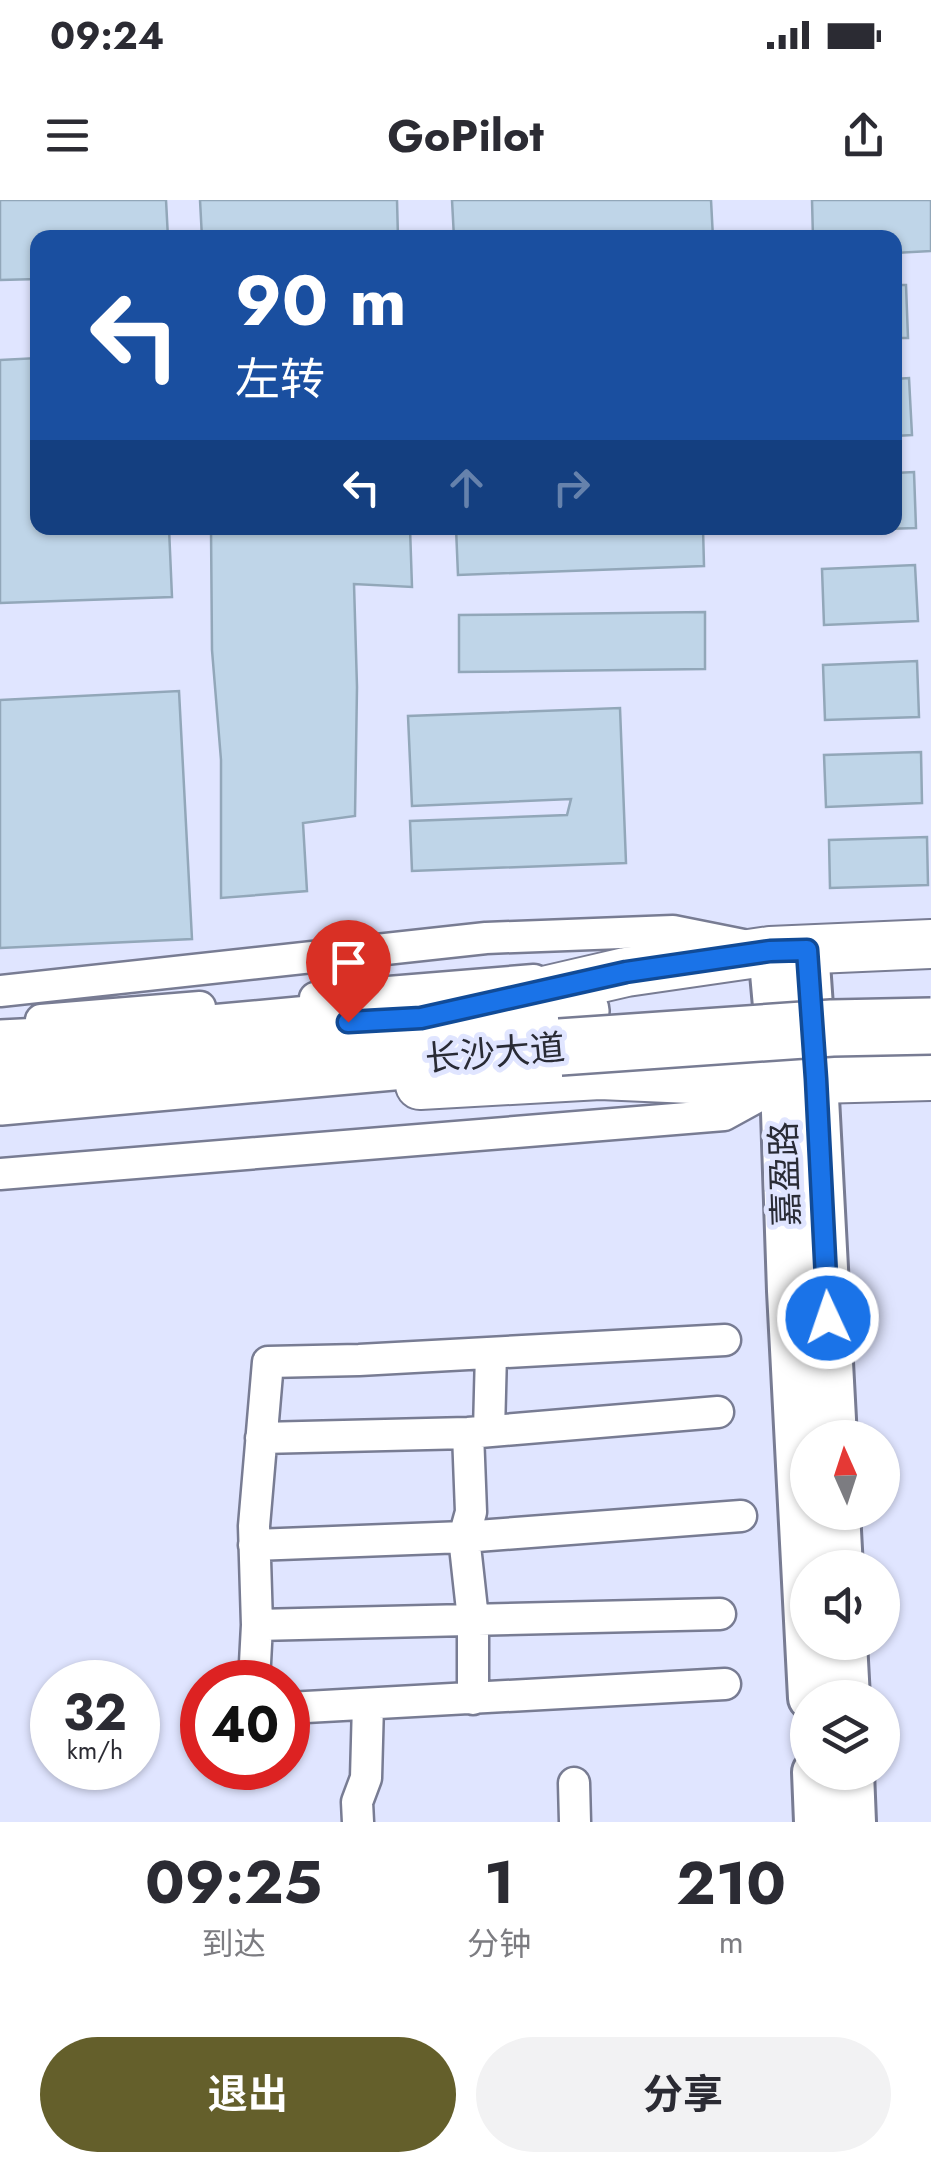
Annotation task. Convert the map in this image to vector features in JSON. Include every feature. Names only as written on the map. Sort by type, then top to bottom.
[{"type":"highway","name":"长沙大道","points":[[0,1097],[153,1084],[752,1003],[931,999]]},
{"type":"highway","name":"长沙大道","points":[[111,1028],[403,1019],[571,1029],[931,1026]]},
{"type":"highway","points":[[0,1048],[111,1028]]},
{"type":"main road","points":[[403,1019],[626,972],[788,950],[931,944]]},
{"type":"main road","name":"长沙大道","points":[[0,1059],[111,1028]]},
{"type":"main road","points":[[153,1084],[246,1096],[600,1075],[799,1081],[931,1076]]},
{"type":"street","points":[[0,991],[486,938],[673,931],[788,950]]},
{"type":"street","name":"嘉盈路","points":[[788,950],[832,1420]]},
{"type":"street","points":[[0,1023],[111,1028],[626,972]]},
{"type":"street","points":[[0,1174],[724,1115],[799,1081]]},
{"type":"street","name":"嘉盈路","points":[[799,1081],[789,1292],[809,1680]]},
{"type":"street","points":[[255,1660],[254,1545],[268,1362],[725,1340]]},
{"type":"street","points":[[472,1698],[473,1619],[464,1537],[471,1512],[478,1432],[492,1353]]},
{"type":"street","points":[[261,1438],[478,1432],[718,1412]]},
{"type":"street","points":[[254,1545],[464,1537],[741,1516]]},
{"type":"street","points":[[257,1624],[720,1614]]},
{"type":"street","points":[[310,1707],[725,1684]]},
{"type":"street","points":[[358,1822],[357,1802],[366,1778],[368,1704]]},
{"type":"street","points":[[574,1783],[575,1822]]},
{"type":"street","points":[[815,1790],[816,1822]]},
{"type":"street","points":[[853,1790],[854,1822]]},
{"type":"building","points":[[0,200],[166,200],[168,230],[30,230],[30,279],[0,280]]},
{"type":"building","points":[[200,200],[397,200],[398,230],[202,230]]},
{"type":"building","points":[[452,200],[711,200],[713,230],[454,230]]},
{"type":"building","points":[[812,200],[931,200],[931,251],[902,253],[902,230],[813,230]]},
{"type":"building","points":[[902,285],[906,285],[908,338],[902,338]]},
{"type":"building","points":[[30,358],[30,535],[169,535],[172,597],[0,603],[0,360]]},
{"type":"building","points":[[902,378],[909,378],[912,435],[902,436]]},
{"type":"building","points":[[914,472],[916,528],[902,528],[902,473]]},
{"type":"building","points":[[211,535],[410,535],[412,587],[354,584],[355,816],[303,823],[307,891],[221,898],[221,760],[212,650]]},
{"type":"building","points":[[456,535],[703,535],[704,566],[458,575]]},
{"type":"building","points":[[915,565],[918,621],[824,625],[822,569]]},
{"type":"building","points":[[705,612],[705,669],[459,672],[459,615]]},
{"type":"building","points":[[917,661],[919,717],[825,720],[823,665]]},
{"type":"building","points":[[179,691],[192,939],[0,948],[0,700]]},
{"type":"building","points":[[620,708],[626,863],[412,871],[410,821],[567,815],[571,799],[412,806],[408,716]]},
{"type":"building","points":[[921,752],[922,803],[826,807],[824,755]]},
{"type":"building","points":[[927,837],[928,885],[830,888],[829,840]]},
{"type":"route","points":[[348,1022],[421,1018],[626,972],[770,951],[807,950],[828,1318]]}]
